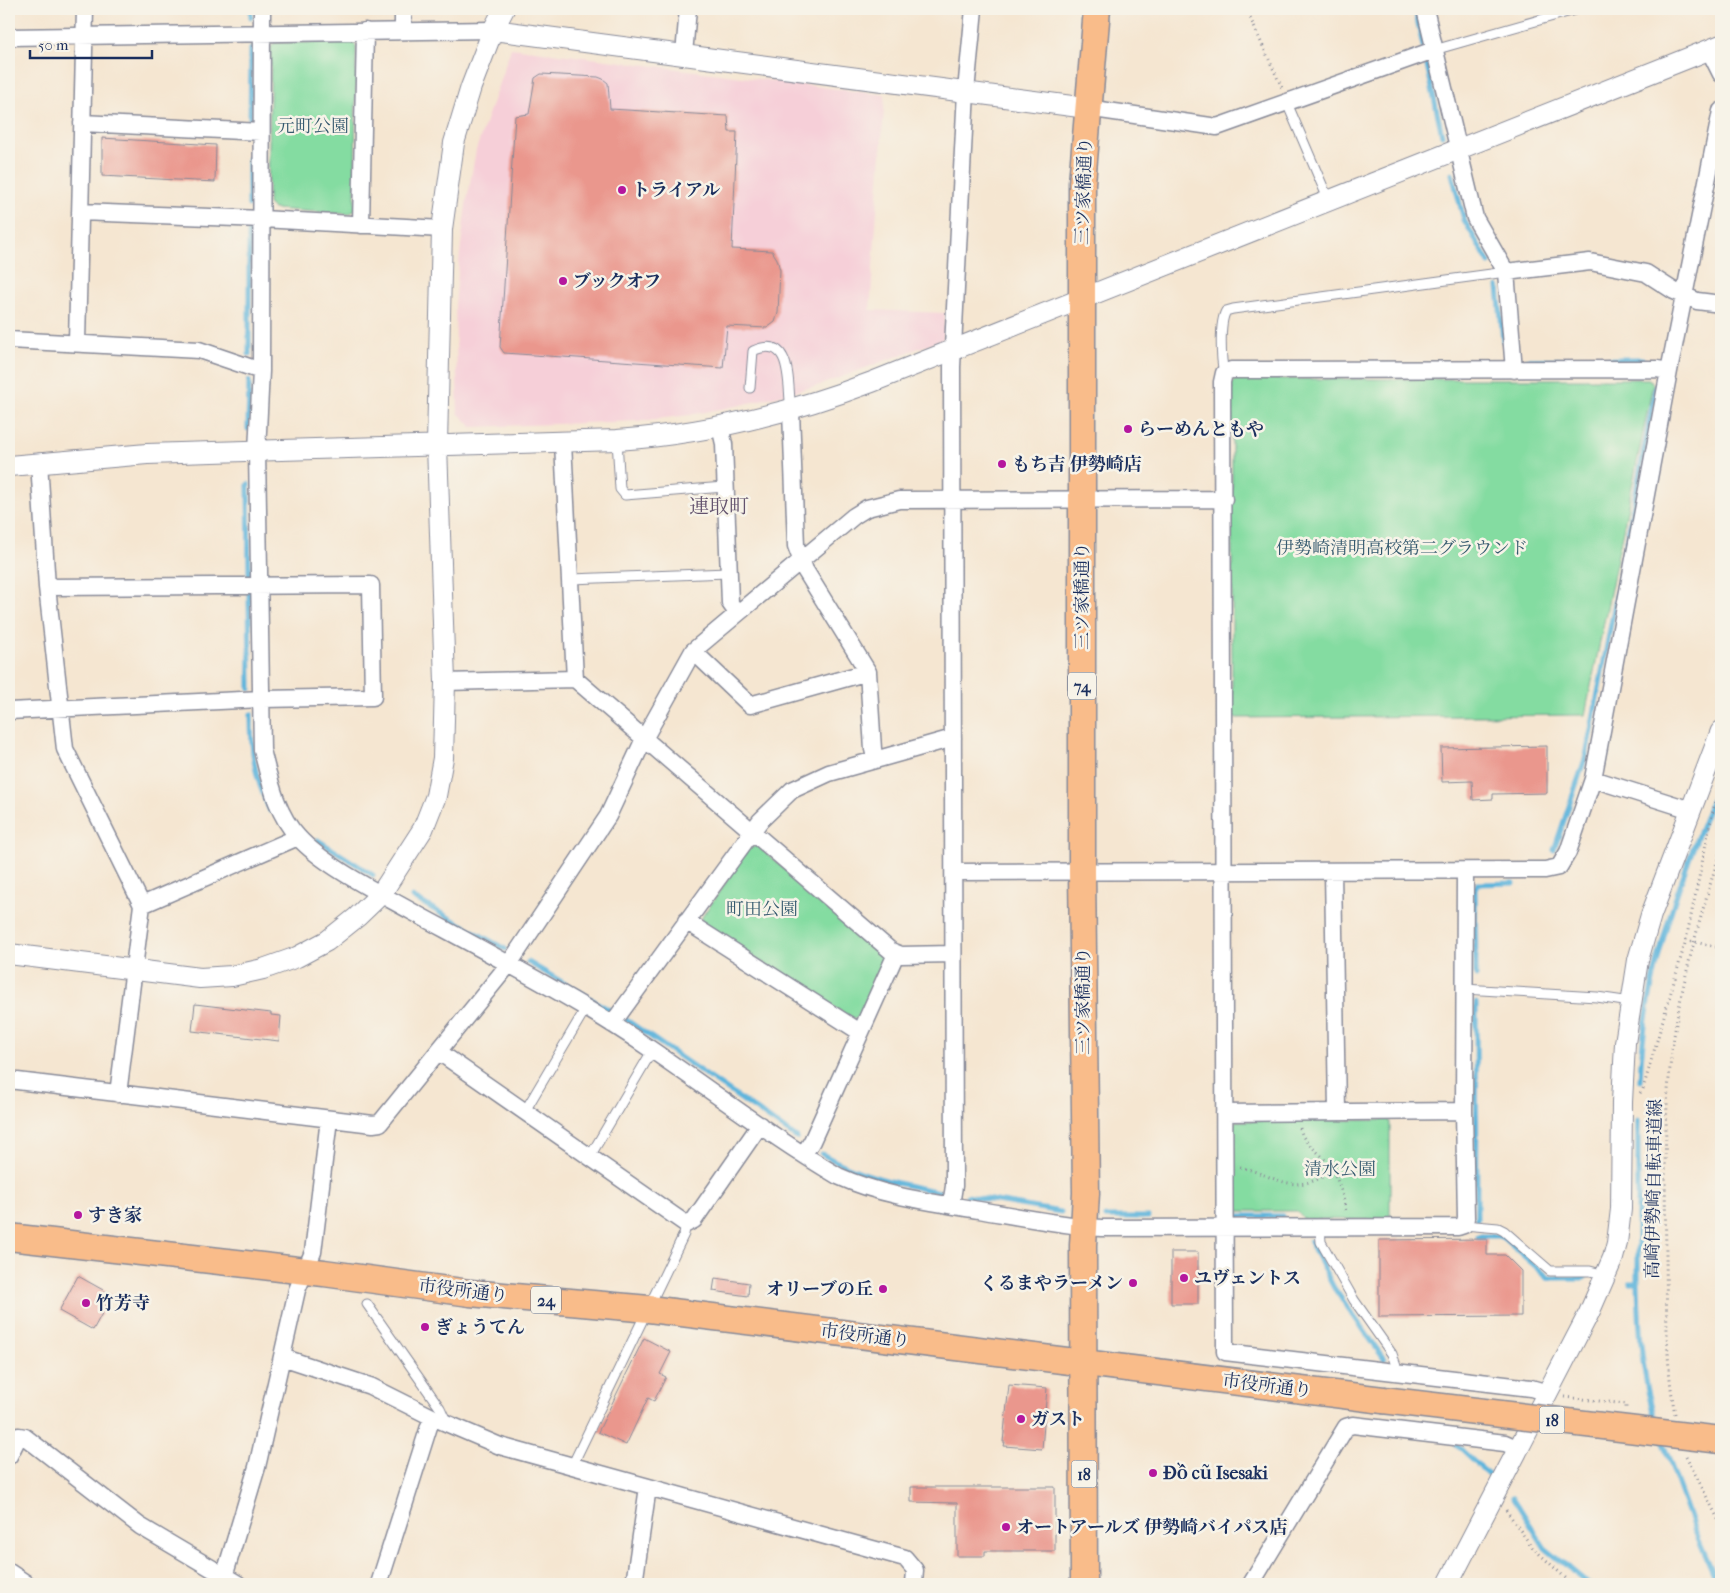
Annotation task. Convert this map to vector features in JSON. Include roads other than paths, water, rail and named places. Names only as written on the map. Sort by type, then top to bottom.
[{"type":"main road","name":"三ツ家橋通り","points":[[1083,1363],[1086,1193],[1082,872],[1082,183],[1097,9]]},
{"type":"main road","name":"市役所通り","points":[[9,1236],[470,1293],[649,1309],[1721,1440]]},
{"type":"main road","name":"18","points":[[1083,1363],[1084,1584]]},
{"type":"street","points":[[76,342],[86,9]]},
{"type":"street","points":[[262,9],[261,371],[257,451],[263,699],[262,750],[273,794],[286,821],[298,837],[318,855],[381,894],[509,964],[612,1024],[838,1176],[860,1186],[890,1194],[1084,1227],[1458,1227],[1464,1225],[1466,1218],[1464,1111],[1465,870]]},
{"type":"street","points":[[403,9],[403,30]]},
{"type":"street","points":[[9,954],[200,978],[232,976],[263,969],[298,957],[327,941],[381,894],[423,829],[436,796],[443,758],[445,682],[437,445],[442,229],[454,143],[471,87],[493,30],[504,9]]},
{"type":"street","points":[[684,54],[688,9]]},
{"type":"street","points":[[951,1205],[954,1186],[953,351],[966,91],[974,9]]},
{"type":"street","points":[[1425,9],[1475,218],[1506,272],[1514,370]]},
{"type":"street","points":[[9,38],[493,30],[966,91],[1217,127],[1287,104],[1434,50]]},
{"type":"street","points":[[361,225],[365,31]]},
{"type":"street","points":[[9,466],[147,454],[617,440],[676,434],[791,410],[832,398],[953,351],[1715,47],[1721,74]]},
{"type":"street","points":[[954,872],[1546,870],[1559,867],[1568,852],[1594,778],[1669,371],[1721,111]]},
{"type":"street","points":[[82,123],[261,132]]},
{"type":"street","points":[[80,212],[262,219],[442,229]]},
{"type":"street","points":[[1506,272],[1590,262],[1646,273],[1685,296],[1721,304]]},
{"type":"street","points":[[9,340],[76,342],[199,350],[261,371]]},
{"type":"street","points":[[1553,1395],[1531,1388],[1225,1352],[1224,499],[1222,382],[1224,373],[1231,370],[1657,369],[1669,371]]},
{"type":"street","points":[[791,410],[796,546],[799,559],[868,672],[875,759]]},
{"type":"street","points":[[720,426],[724,444],[724,487],[730,603],[737,613]]},
{"type":"street","points":[[563,443],[575,679]]},
{"type":"street","points":[[39,462],[47,587],[65,749],[142,905],[118,1094]]},
{"type":"street","points":[[9,1080],[380,1123],[509,964],[608,816],[644,739],[693,651],[799,559],[854,516],[867,508],[899,500],[1224,499]]},
{"type":"street","points":[[9,711],[263,699],[373,697],[371,585],[47,587]]},
{"type":"street","points":[[693,651],[750,705],[868,672]]},
{"type":"street","points":[[445,682],[575,679],[896,954],[953,954]]},
{"type":"street","points":[[1448,1584],[1520,1449],[1553,1395],[1606,1275],[1618,1243],[1622,1209],[1623,1072],[1638,960],[1651,915],[1721,731]]},
{"type":"street","points":[[612,1024],[752,832],[777,803],[800,785],[824,774],[953,738]]},
{"type":"street","points":[[1594,778],[1691,810]]},
{"type":"street","points":[[142,905],[298,837]]},
{"type":"street","points":[[1333,871],[1337,1111]]},
{"type":"street","points":[[686,921],[860,1032]]},
{"type":"street","points":[[804,1154],[896,954]]},
{"type":"street","points":[[439,1052],[686,1224],[694,1220],[760,1125]]},
{"type":"street","points":[[1224,1112],[1464,1111]]},
{"type":"street","points":[[9,1456],[19,1436],[25,1437],[140,1526],[231,1581],[297,1290],[313,1252],[328,1118]]},
{"type":"street","points":[[282,1358],[370,1386],[500,1446],[905,1558],[914,1570],[914,1584]]},
{"type":"street","points":[[379,1584],[439,1419]]},
{"type":"street","points":[[1252,1584],[1346,1427],[1353,1425],[1505,1443],[1520,1449]]},
{"type":"street","points":[[634,1584],[648,1487]]},
{"type":"street","points":[[9,1572],[27,1584]]},
{"type":"lane","points":[[1434,50],[1578,9]]},
{"type":"lane","points":[[1287,104],[1329,201]]},
{"type":"lane","points":[[1224,373],[1222,363],[1222,319],[1226,311],[1506,272]]},
{"type":"lane","points":[[750,388],[753,351],[760,348],[776,350],[783,355],[787,367],[791,410]]},
{"type":"lane","points":[[617,440],[620,490],[626,495],[724,487]]},
{"type":"lane","points":[[571,579],[728,573]]},
{"type":"lane","points":[[1464,989],[1597,997],[1631,1002]]},
{"type":"lane","points":[[525,1111],[586,1008]]},
{"type":"lane","points":[[589,1158],[652,1051]]},
{"type":"lane","points":[[572,1466],[649,1309],[684,1234],[686,1224]]},
{"type":"lane","points":[[1464,1225],[1504,1231],[1550,1271],[1590,1271],[1606,1275]]},
{"type":"lane","points":[[1320,1227],[1321,1242],[1354,1300],[1395,1359],[1398,1371]]},
{"type":"lane","points":[[367,1304],[440,1408],[439,1419]]},
{"type":"waterway","points":[[251,9],[251,17]]},
{"type":"waterway","points":[[1415,9],[1442,135]]},
{"type":"waterway","points":[[250,121],[251,49]]},
{"type":"waterway","points":[[249,158],[249,205]]},
{"type":"waterway","points":[[1452,174],[1464,220],[1489,263]]},
{"type":"waterway","points":[[249,229],[249,354]]},
{"type":"waterway","points":[[1498,287],[1503,341]]},
{"type":"waterway","points":[[1527,360],[1642,359]]},
{"type":"waterway","points":[[248,429],[249,381]]},
{"type":"waterway","points":[[1554,850],[1586,756],[1656,386]]},
{"type":"waterway","points":[[248,484],[249,576]]},
{"type":"waterway","points":[[249,592],[250,689]]},
{"type":"waterway","points":[[251,714],[254,764],[270,811]]},
{"type":"waterway","points":[[1640,1081],[1643,1041],[1649,1002],[1667,926],[1692,851],[1721,777]]},
{"type":"waterway","points":[[318,840],[373,875]]},
{"type":"waterway","points":[[1476,976],[1475,888],[1478,884],[1513,883]]},
{"type":"waterway","points":[[412,897],[505,949]]},
{"type":"waterway","points":[[528,962],[628,1021],[797,1138]]},
{"type":"waterway","points":[[1476,1003],[1477,1219]]},
{"type":"waterway","points":[[1638,1120],[1638,1283]]},
{"type":"waterway","points":[[822,1154],[865,1174],[940,1192]]},
{"type":"waterway","points":[[967,1196],[1061,1212]]},
{"type":"waterway","points":[[1239,1216],[1282,1216]]},
{"type":"waterway","points":[[1106,1217],[1148,1217]]},
{"type":"waterway","points":[[1478,1236],[1501,1236],[1549,1278],[1585,1278]]},
{"type":"waterway","points":[[1310,1242],[1334,1288],[1384,1359]]},
{"type":"waterway","points":[[1630,1283],[1638,1283],[1642,1355],[1657,1425]]},
{"type":"waterway","points":[[1662,1440],[1695,1531],[1718,1584]]},
{"type":"waterway","points":[[1456,1445],[1492,1478]]},
{"type":"waterway","points":[[1513,1497],[1545,1548],[1589,1584]]},
{"type":"place","name":"トライアル","points":[[622,190]]},
{"type":"place","name":"ブックオフ","points":[[563,281]]},
{"type":"place","name":"らーめんともや","points":[[1128,429]]},
{"type":"place","name":"もち吉 伊勢崎店","points":[[1002,464]]},
{"type":"place","name":"すき家","points":[[78,1215]]},
{"type":"place","name":"ユヴェントス","points":[[1184,1278]]},
{"type":"place","name":"くるまやラーメン","points":[[1133,1283]]},
{"type":"place","name":"オリーブの丘","points":[[883,1289]]},
{"type":"place","name":"竹芳寺","points":[[86,1303]]},
{"type":"place","name":"ぎょうてん","points":[[425,1327]]},
{"type":"place","name":"ガスト","points":[[1021,1419]]},
{"type":"place","name":"Đồ cũ Isesaki","points":[[1153,1473]]},
{"type":"place","name":"オートアールズ 伊勢崎バイパス店","points":[[1006,1527]]},
{"type":"district","name":"連取町","points":[[719,506]]},
{"type":"park label","name":"元町公園","points":[[313,126]]},
{"type":"park label","name":"伊勢崎清明高校第二グラウンド","points":[[1402,548]]},
{"type":"park label","name":"町田公園","points":[[762,909]]},
{"type":"park label","name":"清水公園","points":[[1340,1169]]}]
